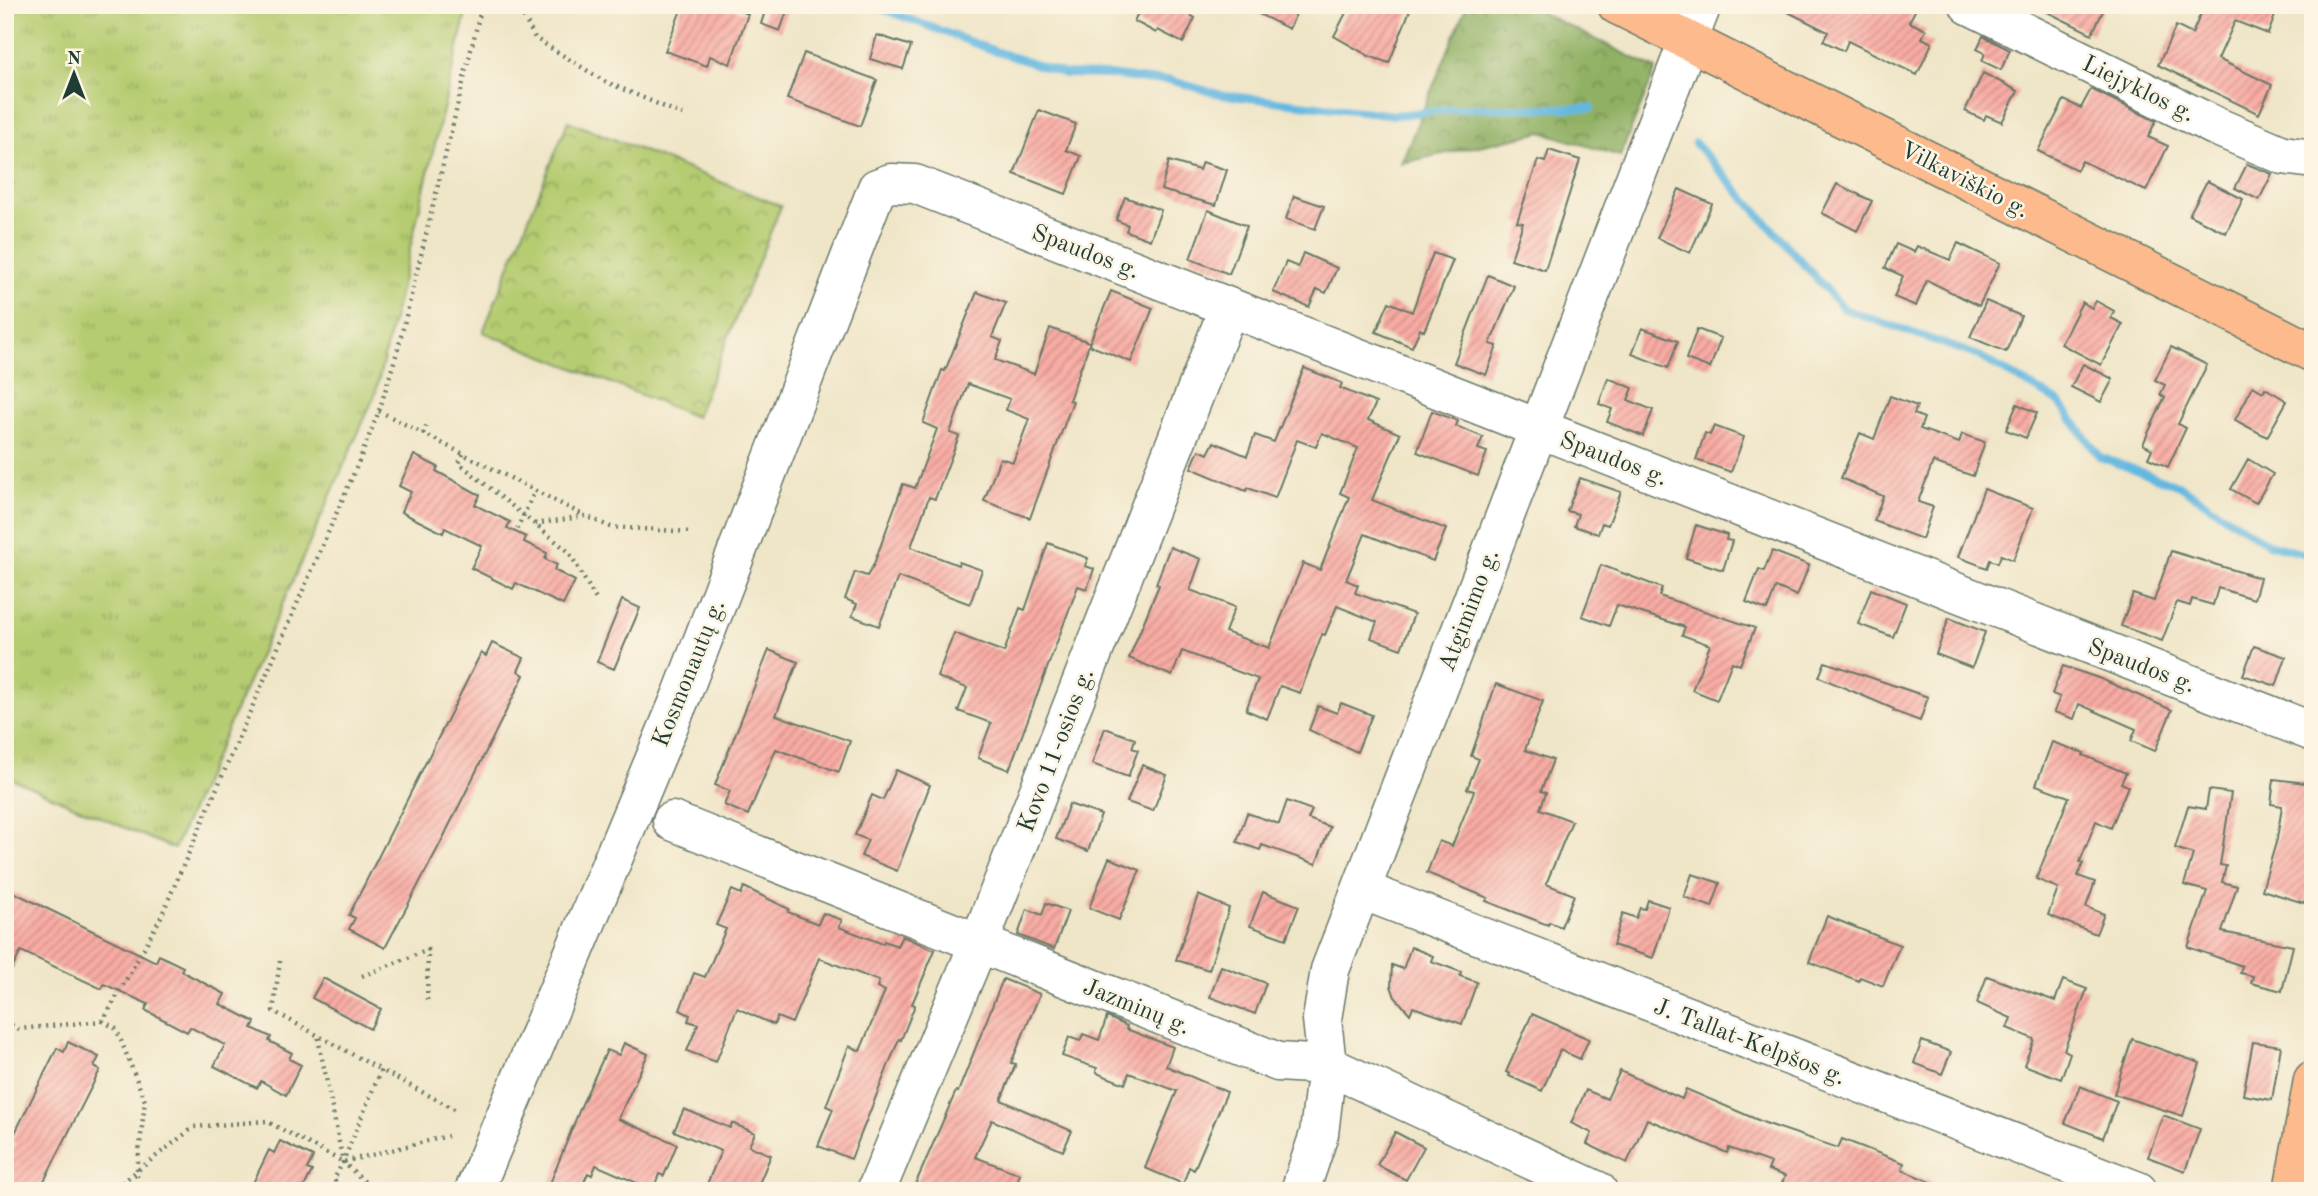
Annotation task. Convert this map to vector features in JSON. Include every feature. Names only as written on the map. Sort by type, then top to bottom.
[{"type":"main road","name":"Vilkaviškio g.","points":[[1617,5],[2313,353]]},
{"type":"main road","points":[[2293,1191],[2313,1080]]},
{"type":"street","name":"Atgimimo g.","points":[[1300,1191],[1319,1134],[1327,1065],[1322,1019],[1330,970],[1702,5]]},
{"type":"street","name":"Liejyklos g.","points":[[1969,5],[2215,126],[2283,155],[2313,159]]},
{"type":"street","name":"Kosmonautų g.","points":[[474,1191],[682,694],[877,188],[891,183],[915,184]]},
{"type":"street","name":"Spaudos g.","points":[[915,184],[2313,732]]},
{"type":"street","name":"Kovo 11-osios g.","points":[[877,1191],[979,943],[1229,307]]},
{"type":"street","name":"Jazminų g.","points":[[672,821],[1278,1062],[1327,1065],[1598,1191]]},
{"type":"street","name":"J. Tallat-Kelpšos g.","points":[[1362,890],[2138,1191]]},
{"type":"path","points":[[103,1021],[160,919],[379,411],[398,349],[482,5]]},
{"type":"path","points":[[517,5],[535,38],[604,81],[686,116]]},
{"type":"path","points":[[379,411],[584,516],[611,527],[692,532]]},
{"type":"path","points":[[423,434],[427,424]]},
{"type":"path","points":[[463,454],[459,463],[569,552],[598,603]]},
{"type":"path","points":[[517,529],[535,491]]},
{"type":"path","points":[[534,524],[584,516]]},
{"type":"path","points":[[362,976],[428,950],[427,1005]]},
{"type":"path","points":[[280,961],[273,1011],[458,1111]]},
{"type":"path","points":[[5,1022],[19,1028],[103,1021],[115,1028],[145,1101],[137,1191]]},
{"type":"path","points":[[317,1037],[343,1162]]},
{"type":"path","points":[[338,1188],[334,1179],[381,1070]]},
{"type":"path","points":[[111,1191],[194,1127],[266,1121],[343,1162],[376,1191]]},
{"type":"path","points":[[343,1162],[448,1136]]},
{"type":"green space","points":[[5,5],[468,5],[375,395],[174,849],[5,776]]},
{"type":"green space","points":[[1467,5],[1526,5],[1656,69],[1620,156],[1542,132],[1401,163]]},
{"type":"green space","points":[[568,121],[781,206],[696,417],[483,332]]},
{"type":"building","points":[[683,5],[725,5],[748,14],[730,64],[710,56],[707,66],[665,51]]},
{"type":"building","points":[[767,5],[789,5],[780,31],[761,24]]},
{"type":"building","points":[[1142,5],[1186,5],[1183,11],[1195,18],[1183,43],[1134,21]]},
{"type":"building","points":[[1241,5],[1300,5],[1289,29]]},
{"type":"building","points":[[1350,5],[1412,5],[1389,63],[1369,56],[1334,36]]},
{"type":"building","points":[[1774,5],[1918,5],[1909,22],[1926,30],[1922,38],[1932,43],[1917,75],[1848,41],[1844,51],[1823,41],[1828,32]]},
{"type":"building","points":[[2033,5],[2106,5],[2092,34]]},
{"type":"building","points":[[2198,5],[2279,5],[2268,34],[2235,21],[2218,59],[2272,85],[2259,114],[2158,65],[2176,26],[2192,34],[2203,9]]},
{"type":"building","points":[[877,35],[911,46],[903,69],[870,59]]},
{"type":"building","points":[[1983,36],[2010,50],[2001,70],[1982,61],[1985,53],[1977,49]]},
{"type":"building","points":[[804,53],[877,80],[860,126],[787,99]]},
{"type":"building","points":[[1983,73],[2018,91],[2002,122],[1986,115],[1984,120],[1965,111]]},
{"type":"building","points":[[2091,89],[2156,121],[2148,137],[2168,146],[2146,191],[2082,161],[2077,170],[2038,151],[2064,100],[2081,108]]},
{"type":"building","points":[[1039,110],[1076,124],[1066,150],[1081,156],[1066,194],[1014,174]]},
{"type":"building","points":[[1549,150],[1580,160],[1545,270],[1511,259],[1523,223],[1517,222],[1538,160],[1545,162]]},
{"type":"building","points":[[1169,161],[1199,170],[1202,162],[1227,170],[1216,205],[1161,190]]},
{"type":"building","points":[[2247,164],[2272,174],[2259,200],[2235,188]]},
{"type":"building","points":[[2207,181],[2243,199],[2226,233],[2189,215]]},
{"type":"building","points":[[1837,184],[1872,201],[1857,231],[1822,213]]},
{"type":"building","points":[[1679,189],[1712,204],[1690,253],[1657,238]]},
{"type":"building","points":[[1294,196],[1324,206],[1315,229],[1286,219]]},
{"type":"building","points":[[1125,197],[1161,210],[1150,240],[1126,231],[1128,225],[1116,220]]},
{"type":"building","points":[[1208,210],[1247,226],[1229,274],[1190,259]]},
{"type":"building","points":[[1958,243],[2000,263],[1979,306],[1927,280],[1916,306],[1894,297],[1903,276],[1885,268],[1896,244],[1914,252],[1917,246],[1950,260]]},
{"type":"building","points":[[1303,253],[1337,268],[1326,293],[1317,289],[1309,307],[1273,292],[1286,262],[1298,267]]},
{"type":"building","points":[[1433,253],[1453,260],[1424,331],[1420,329],[1412,347],[1376,332],[1389,302],[1412,312]]},
{"type":"building","points":[[1488,275],[1514,286],[1490,344],[1497,346],[1486,375],[1454,363]]},
{"type":"building","points":[[1111,291],[1153,308],[1131,362],[1089,345],[1069,400],[1073,401],[1030,518],[984,501],[1000,458],[1013,462],[1029,419],[1006,410],[1010,399],[968,384],[950,433],[959,436],[935,499],[929,497],[911,547],[958,565],[959,562],[982,570],[970,604],[898,577],[879,626],[852,616],[857,604],[845,599],[855,572],[867,576],[874,564],[903,484],[915,488],[937,429],[923,423],[942,370],[945,371],[977,292],[1006,303],[992,337],[1002,341],[995,360],[1034,374],[1050,328],[1089,344]]},
{"type":"building","points":[[1986,301],[2021,316],[2006,352],[1970,337]]},
{"type":"building","points":[[2096,301],[2114,311],[2111,318],[2123,324],[2101,365],[2061,344],[2082,302],[2092,308]]},
{"type":"building","points":[[1642,328],[1678,341],[1668,368],[1632,354]]},
{"type":"building","points":[[1697,329],[1721,338],[1710,368],[1686,359]]},
{"type":"building","points":[[2171,347],[2207,365],[2178,424],[2186,428],[2168,467],[2148,458],[2152,449],[2143,444],[2165,397],[2160,395],[2165,385],[2155,380]]},
{"type":"building","points":[[2083,364],[2113,379],[2101,402],[2071,387]]},
{"type":"building","points":[[1304,368],[1342,383],[1340,388],[1376,403],[1368,420],[1400,434],[1372,500],[1446,529],[1433,561],[1365,534],[1346,580],[1358,585],[1355,593],[1414,614],[1401,649],[1371,638],[1377,622],[1337,606],[1325,635],[1322,634],[1300,693],[1280,686],[1267,719],[1246,710],[1258,679],[1182,651],[1172,676],[1129,658],[1159,585],[1156,584],[1170,547],[1201,559],[1190,590],[1235,607],[1225,632],[1269,648],[1303,563],[1320,570],[1349,497],[1340,493],[1358,448],[1322,433],[1316,447],[1297,440],[1275,498],[1248,488],[1246,491],[1191,468],[1199,450],[1208,454],[1214,442],[1247,456],[1255,435],[1274,442]]},
{"type":"building","points":[[1608,378],[1633,388],[1628,400],[1653,410],[1643,436],[1607,422],[1612,409],[1599,404]]},
{"type":"building","points":[[2253,386],[2263,392],[2265,388],[2287,401],[2267,437],[2235,420]]},
{"type":"building","points":[[1890,396],[1917,406],[1914,414],[1924,418],[1920,429],[1959,443],[1962,434],[1985,442],[1973,476],[1933,462],[1918,502],[1933,507],[1922,539],[1874,521],[1883,496],[1841,478],[1860,433],[1874,439]]},
{"type":"building","points":[[2017,404],[2037,413],[2026,438],[2006,430]]},
{"type":"building","points":[[1432,411],[1458,421],[1456,426],[1483,437],[1478,449],[1487,452],[1478,476],[1417,452]]},
{"type":"building","points":[[1714,426],[1744,437],[1731,472],[1696,460],[1705,433],[1710,435]]},
{"type":"building","points":[[414,455],[438,467],[436,471],[480,495],[475,505],[510,522],[507,528],[526,537],[524,542],[547,553],[545,559],[557,565],[554,570],[575,581],[563,605],[516,583],[513,589],[471,568],[482,546],[445,528],[443,533],[401,512],[411,492],[399,486]]},
{"type":"building","points":[[2248,459],[2273,474],[2256,503],[2231,489]]},
{"type":"building","points":[[1580,478],[1621,492],[1608,525],[1602,523],[1598,534],[1574,526],[1578,514],[1567,511]]},
{"type":"building","points":[[1984,489],[2033,508],[2013,560],[2001,555],[1998,563],[1990,560],[1987,568],[1958,557]]},
{"type":"building","points":[[1696,525],[1727,535],[1726,540],[1732,541],[1723,570],[1686,558]]},
{"type":"building","points":[[1048,543],[1088,558],[1085,566],[1094,569],[1087,589],[1078,586],[1009,770],[978,758],[991,723],[958,711],[967,688],[937,677],[954,633],[1004,652],[1020,608],[1025,610]]},
{"type":"building","points":[[1772,551],[1809,565],[1797,596],[1776,587],[1767,610],[1746,602],[1759,569],[1764,571]]},
{"type":"building","points":[[2171,551],[2260,578],[2254,599],[2218,588],[2213,605],[2192,599],[2190,606],[2177,602],[2162,641],[2121,626],[2133,594],[2154,601]]},
{"type":"building","points":[[1601,565],[1662,588],[1659,596],[1755,628],[1740,665],[1732,662],[1717,700],[1692,690],[1710,645],[1682,635],[1685,627],[1617,605],[1609,626],[1582,616]]},
{"type":"building","points":[[1871,589],[1906,603],[1893,637],[1858,624]]},
{"type":"building","points":[[622,600],[640,608],[614,669],[597,662]]},
{"type":"building","points":[[1949,618],[1985,632],[1972,668],[1936,654]]},
{"type":"building","points":[[492,643],[524,658],[518,671],[524,675],[385,948],[349,929],[355,918],[349,915],[481,653],[486,656]]},
{"type":"building","points":[[2254,646],[2286,657],[2276,686],[2243,675]]},
{"type":"building","points":[[769,650],[798,662],[776,715],[850,741],[839,772],[776,749],[748,815],[724,805],[730,791],[715,785]]},
{"type":"building","points":[[1825,662],[1928,697],[1920,721],[1819,677]]},
{"type":"building","points":[[2063,666],[2101,679],[2172,710],[2155,751],[2131,741],[2136,729],[2079,704],[2074,719],[2054,712],[2060,697],[2052,694]]},
{"type":"building","points":[[1496,684],[1543,701],[1525,750],[1553,760],[1541,791],[1546,793],[1540,809],[1572,821],[1546,884],[1574,895],[1561,927],[1549,922],[1548,925],[1486,901],[1488,898],[1427,873],[1439,841],[1452,846],[1474,791],[1467,789],[1479,759],[1471,756]]},
{"type":"building","points":[[1341,703],[1372,715],[1357,752],[1309,730],[1318,706],[1337,713]]},
{"type":"building","points":[[1105,728],[1135,739],[1132,748],[1138,750],[1128,777],[1092,764]]},
{"type":"building","points":[[2052,742],[2084,753],[2083,755],[2126,773],[2121,783],[2128,786],[2111,828],[2096,821],[2080,862],[2083,863],[2078,876],[2095,882],[2086,907],[2104,914],[2096,934],[2048,915],[2058,888],[2036,879],[2069,797],[2036,785]]},
{"type":"building","points":[[1142,765],[1167,775],[1153,811],[1127,802]]},
{"type":"building","points":[[896,770],[930,785],[897,871],[861,856],[868,840],[855,835],[872,795],[883,800]]},
{"type":"building","points":[[2274,779],[2313,784],[2313,894],[2307,893],[2304,903],[2262,890],[2277,839],[2282,806],[2271,804]]},
{"type":"building","points":[[2209,790],[2231,793],[2220,865],[2226,866],[2222,882],[2237,886],[2222,932],[2293,946],[2282,991],[2251,983],[2253,976],[2240,973],[2242,966],[2188,947],[2207,891],[2184,885],[2193,854],[2175,848],[2188,806],[2206,809]]},
{"type":"building","points":[[1287,801],[1312,810],[1308,819],[1330,827],[1316,864],[1262,845],[1260,850],[1237,842],[1247,813],[1279,824]]},
{"type":"building","points":[[1069,804],[1101,815],[1088,851],[1056,839]]},
{"type":"building","points":[[1109,858],[1140,870],[1119,920],[1089,908]]},
{"type":"building","points":[[1692,874],[1720,883],[1712,907],[1684,897]]},
{"type":"building","points":[[744,887],[789,909],[788,912],[818,924],[823,913],[842,920],[839,927],[883,944],[884,941],[897,946],[902,936],[935,950],[851,1159],[818,1146],[833,1109],[826,1106],[849,1046],[860,1051],[885,991],[877,987],[879,981],[819,958],[792,1023],[777,1017],[774,1025],[737,1008],[716,1062],[687,1051],[698,1024],[688,1021],[690,1015],[680,1010],[694,973],[705,977],[726,929],[716,925],[732,890],[741,894]]},
{"type":"building","points":[[5,888],[156,962],[159,955],[183,967],[181,971],[225,994],[220,1004],[255,1022],[252,1028],[271,1037],[269,1041],[292,1053],[289,1059],[301,1065],[286,1095],[261,1081],[257,1088],[214,1066],[225,1045],[190,1027],[187,1032],[145,1010],[148,1004],[104,984],[102,989],[21,951],[5,983]]},
{"type":"building","points":[[1263,892],[1299,906],[1286,939],[1250,926]]},
{"type":"building","points":[[1198,895],[1229,908],[1209,970],[1176,960]]},
{"type":"building","points":[[1648,900],[1669,907],[1653,958],[1613,945],[1623,913],[1636,918],[1640,908],[1645,909]]},
{"type":"building","points":[[1046,903],[1068,911],[1054,949],[1018,935],[1027,909],[1042,915]]},
{"type":"building","points":[[1827,916],[1900,945],[1883,986],[1860,977],[1859,981],[1809,962]]},
{"type":"building","points":[[1411,947],[1433,956],[1431,961],[1461,972],[1460,976],[1477,982],[1462,1024],[1413,1007],[1410,1014],[1395,997],[1391,986],[1392,965],[1403,969]]},
{"type":"building","points":[[1221,966],[1266,983],[1255,1014],[1210,997]]},
{"type":"building","points":[[1987,976],[2055,1001],[2063,980],[2087,989],[2064,1050],[2070,1053],[2061,1079],[2024,1065],[2034,1039],[2007,1028],[2011,1018],[1977,1003]]},
{"type":"building","points":[[323,978],[381,1009],[370,1029],[312,998]]},
{"type":"building","points":[[1003,979],[1040,994],[1011,1063],[1016,1064],[1001,1100],[1072,1131],[1063,1151],[992,1120],[975,1157],[1020,1174],[1014,1191],[927,1191],[915,1185],[956,1091],[958,1092]]},
{"type":"building","points":[[1532,1014],[1589,1039],[1580,1059],[1560,1050],[1542,1091],[1509,1076],[1506,1072]]},
{"type":"building","points":[[1107,1017],[1127,1026],[1126,1029],[1173,1047],[1166,1066],[1227,1092],[1194,1170],[1189,1167],[1183,1184],[1145,1168],[1177,1091],[1129,1073],[1125,1084],[1099,1074],[1097,1068],[1062,1056],[1069,1037],[1080,1041],[1083,1034],[1099,1040]]},
{"type":"building","points":[[2132,1039],[2200,1063],[2183,1116],[2114,1094]]},
{"type":"building","points":[[1922,1041],[1951,1052],[1942,1074],[1914,1063]]},
{"type":"building","points":[[68,1042],[99,1057],[94,1067],[100,1070],[39,1191],[5,1191],[5,1164],[15,1143],[11,1141],[57,1048],[64,1052]]},
{"type":"building","points":[[2253,1042],[2281,1046],[2272,1100],[2243,1095]]},
{"type":"building","points":[[624,1043],[648,1054],[618,1119],[677,1144],[664,1176],[659,1174],[653,1190],[596,1165],[592,1175],[588,1173],[580,1191],[547,1191],[607,1050],[619,1055]]},
{"type":"building","points":[[1620,1071],[1682,1099],[1686,1089],[1765,1123],[1838,1148],[1842,1139],[1904,1163],[1902,1170],[1952,1191],[1779,1191],[1785,1176],[1768,1170],[1771,1163],[1729,1148],[1727,1153],[1647,1119],[1627,1163],[1587,1144],[1592,1133],[1571,1123],[1586,1090],[1607,1099]]},
{"type":"building","points":[[2080,1086],[2117,1101],[2103,1138],[2065,1123]]},
{"type":"building","points":[[684,1109],[730,1128],[732,1123],[755,1133],[749,1146],[771,1155],[756,1191],[704,1191],[721,1151],[674,1131]]},
{"type":"building","points":[[2163,1115],[2200,1129],[2185,1171],[2148,1157]]},
{"type":"building","points":[[1395,1132],[1424,1147],[1406,1180],[1377,1165]]},
{"type":"building","points":[[280,1141],[313,1157],[307,1169],[312,1171],[302,1191],[263,1191],[252,1185],[269,1150],[274,1153]]},
{"type":"waterway","points":[[872,5],[1065,74],[1169,80],[1222,95],[1395,115],[1468,108],[1591,108]]},
{"type":"waterway","points":[[1695,143],[1844,309],[1979,356],[2059,402],[2100,457],[2180,486],[2268,544],[2313,556]]}]
